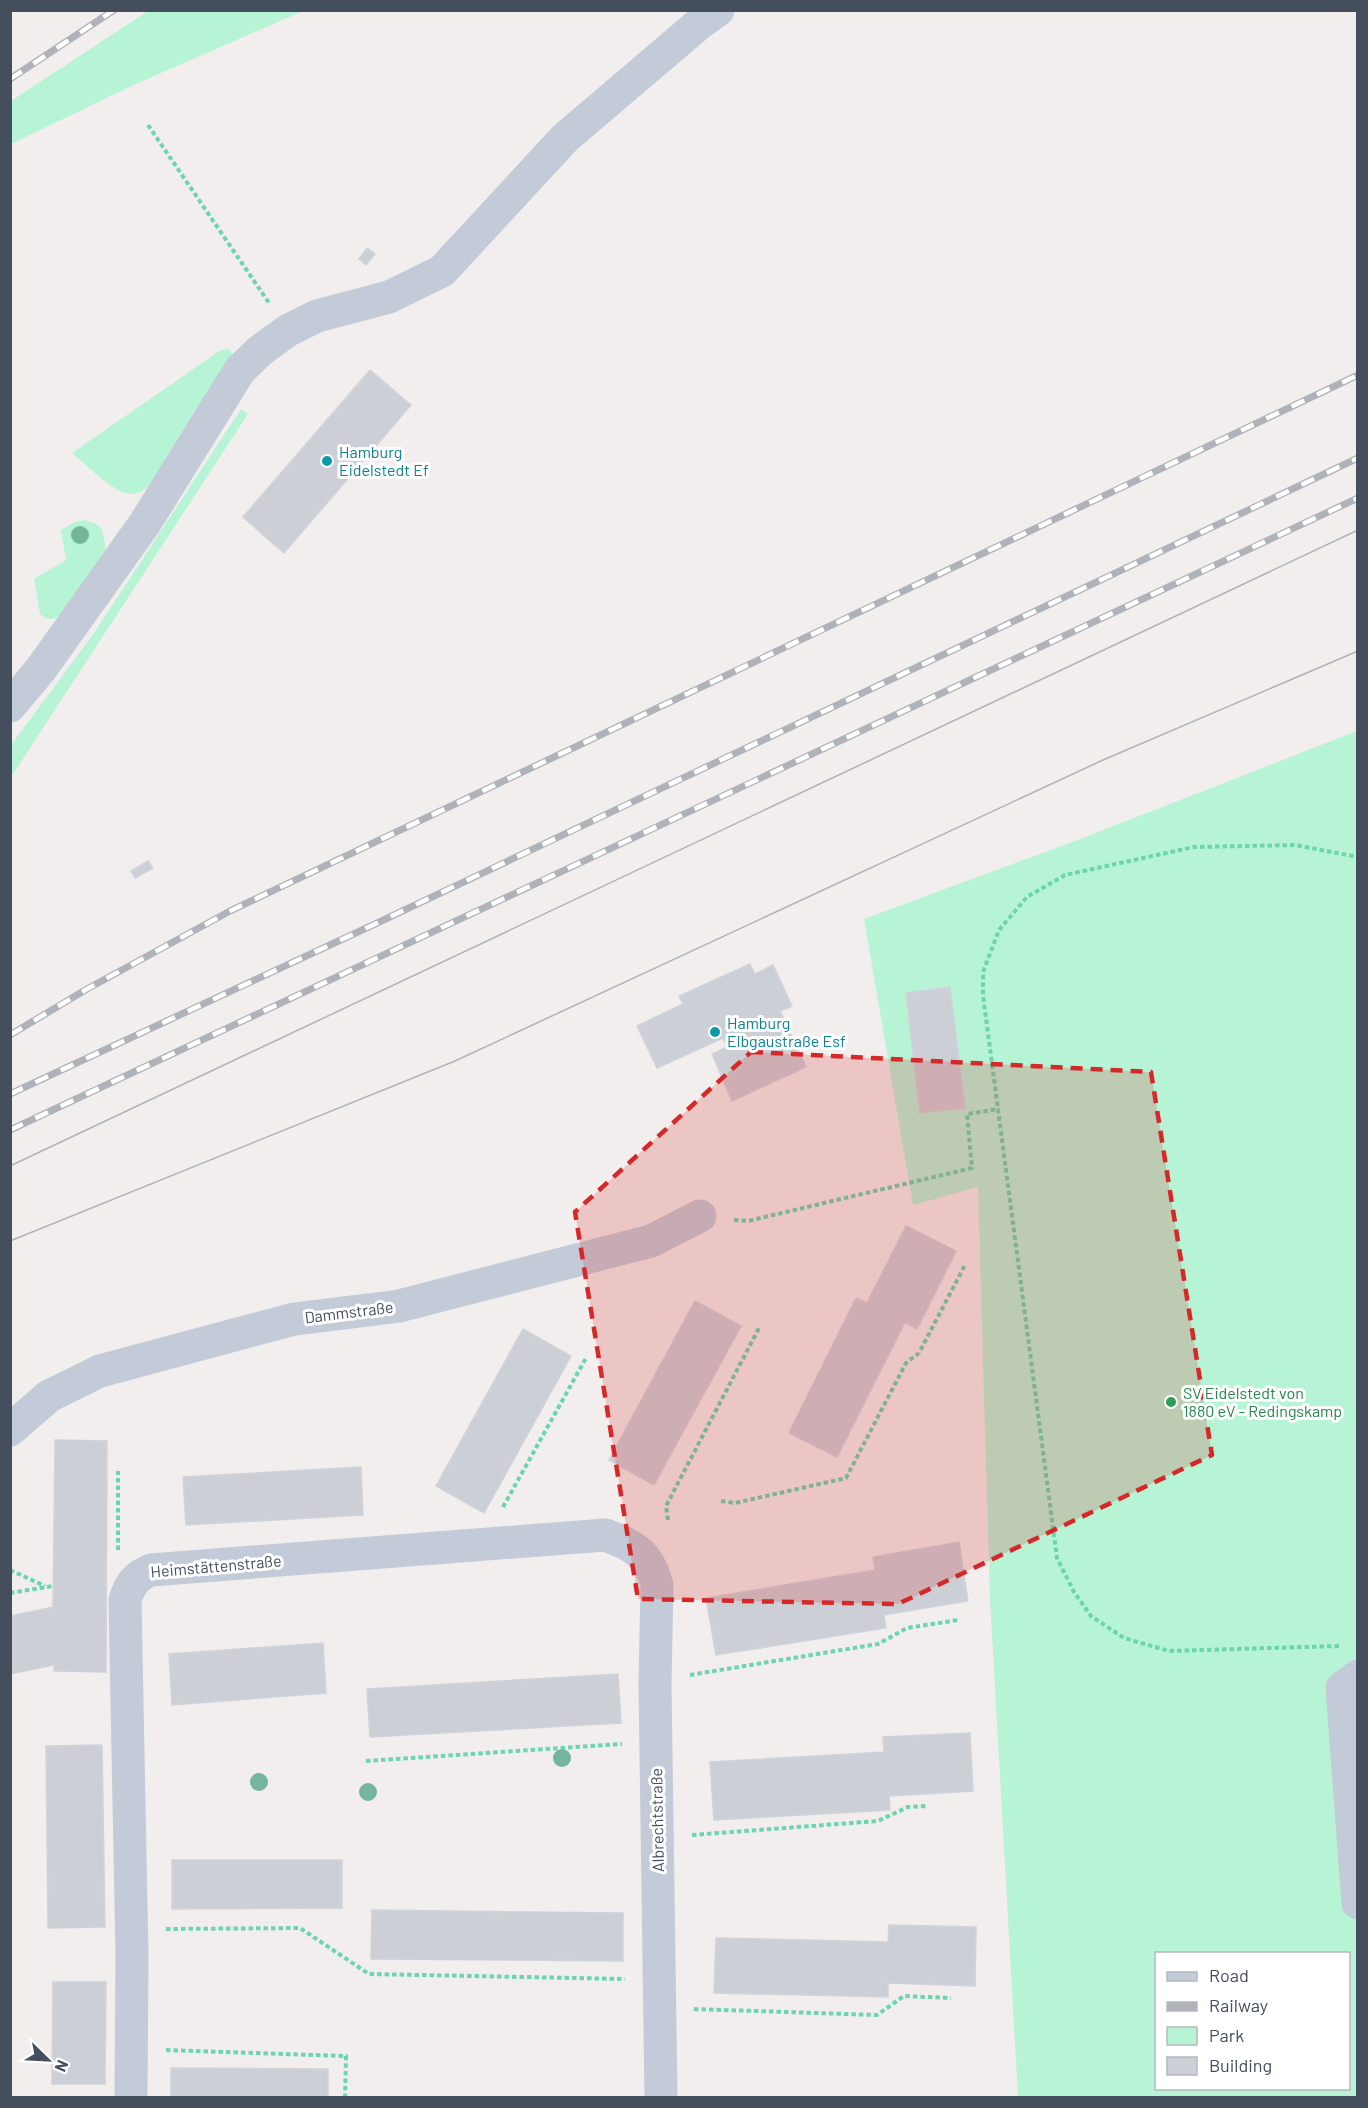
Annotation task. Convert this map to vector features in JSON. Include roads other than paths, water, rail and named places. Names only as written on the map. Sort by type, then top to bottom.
[{"type":"street","points":[[10,706],[41,669],[145,523],[240,370],[261,350],[287,331],[317,316],[389,297],[442,271],[565,138],[718,10]]},
{"type":"street","name":"Dammstraße","points":[[10,1430],[50,1396],[100,1371],[294,1319],[399,1306],[651,1241],[700,1216]]},
{"type":"street","name":"Heimstättenstraße","points":[[131,2097],[132,1955],[125,1600],[129,1586],[139,1575],[151,1570],[605,1535],[636,1549]]},
{"type":"street","name":"Albrechtstraße","points":[[636,1549],[653,1570],[657,1585],[655,1684],[661,2097]]},
{"type":"street","points":[[1358,1677],[1342,1688],[1358,1903]]},
{"type":"tram line","points":[[10,1166],[1358,530]]},
{"type":"tram line","points":[[10,1241],[455,1061],[1103,760],[1358,651]]},
{"type":"railway","points":[[10,79],[114,10]]},
{"type":"railway","points":[[10,1035],[87,989],[230,911],[1358,375]]},
{"type":"railway","points":[[10,1094],[375,924],[1358,458]]},
{"type":"railway","points":[[10,1130],[1358,498]]},
{"type":"place","name":"Hamburg Eidelstedt Ef","points":[[327,461]]},
{"type":"place","name":"Hamburg Elbgaustraße Esf","points":[[715,1032]]},
{"type":"place","name":"SV Eidelstedt von 1880 eV - Redingskamp","points":[[1171,1402]]}]
